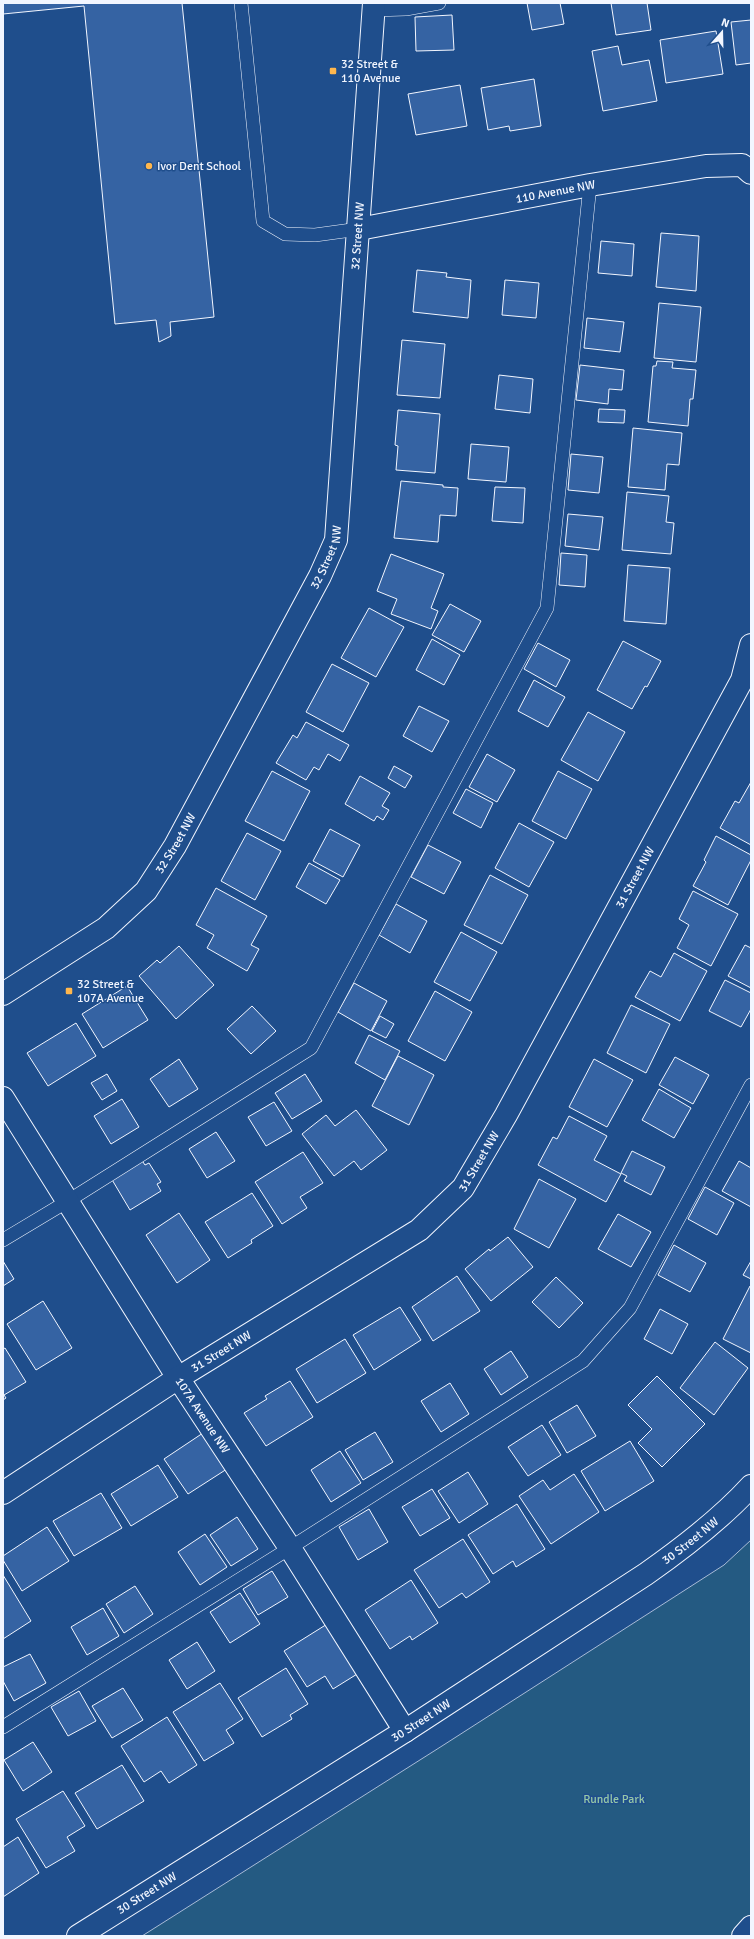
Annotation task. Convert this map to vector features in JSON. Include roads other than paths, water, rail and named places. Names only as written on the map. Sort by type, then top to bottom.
[{"type":"street","name":"32 Street NW","points":[[3,994],[106,928],[146,891],[175,846],[320,576],[336,540],[359,229],[373,6]]},
{"type":"street","name":"110 Avenue NW","points":[[359,229],[590,185],[706,166],[742,166],[751,173]]},
{"type":"street","name":"31 Street NW","points":[[3,1493],[178,1378],[419,1230],[463,1188],[506,1115],[742,680],[751,645]]},
{"type":"street","name":"107A Avenue NW","points":[[3,1098],[178,1378],[290,1548],[405,1731]]},
{"type":"street","name":"30 Street NW","points":[[78,1936],[405,1731],[679,1551],[712,1524],[751,1486]]},
{"type":"street","points":[[743,1936],[751,1927]]},
{"type":"lane","points":[[241,3],[263,221],[285,234],[315,235],[359,229]]},
{"type":"lane","points":[[373,6],[406,9],[439,3]]},
{"type":"lane","points":[[3,1240],[68,1201],[311,1048],[547,608],[590,185]]},
{"type":"lane","points":[[3,1726],[290,1548],[583,1361],[630,1308],[751,1085]]},
{"type":"place","name":"32 Street & 110 Avenue","points":[[333,71]]},
{"type":"place","name":"Ivor Dent School","points":[[149,166]]},
{"type":"place","name":"32 Street & 107A Avenue","points":[[69,991]]},
{"type":"park label","name":"Rundle Park","points":[[614,1799]]}]
